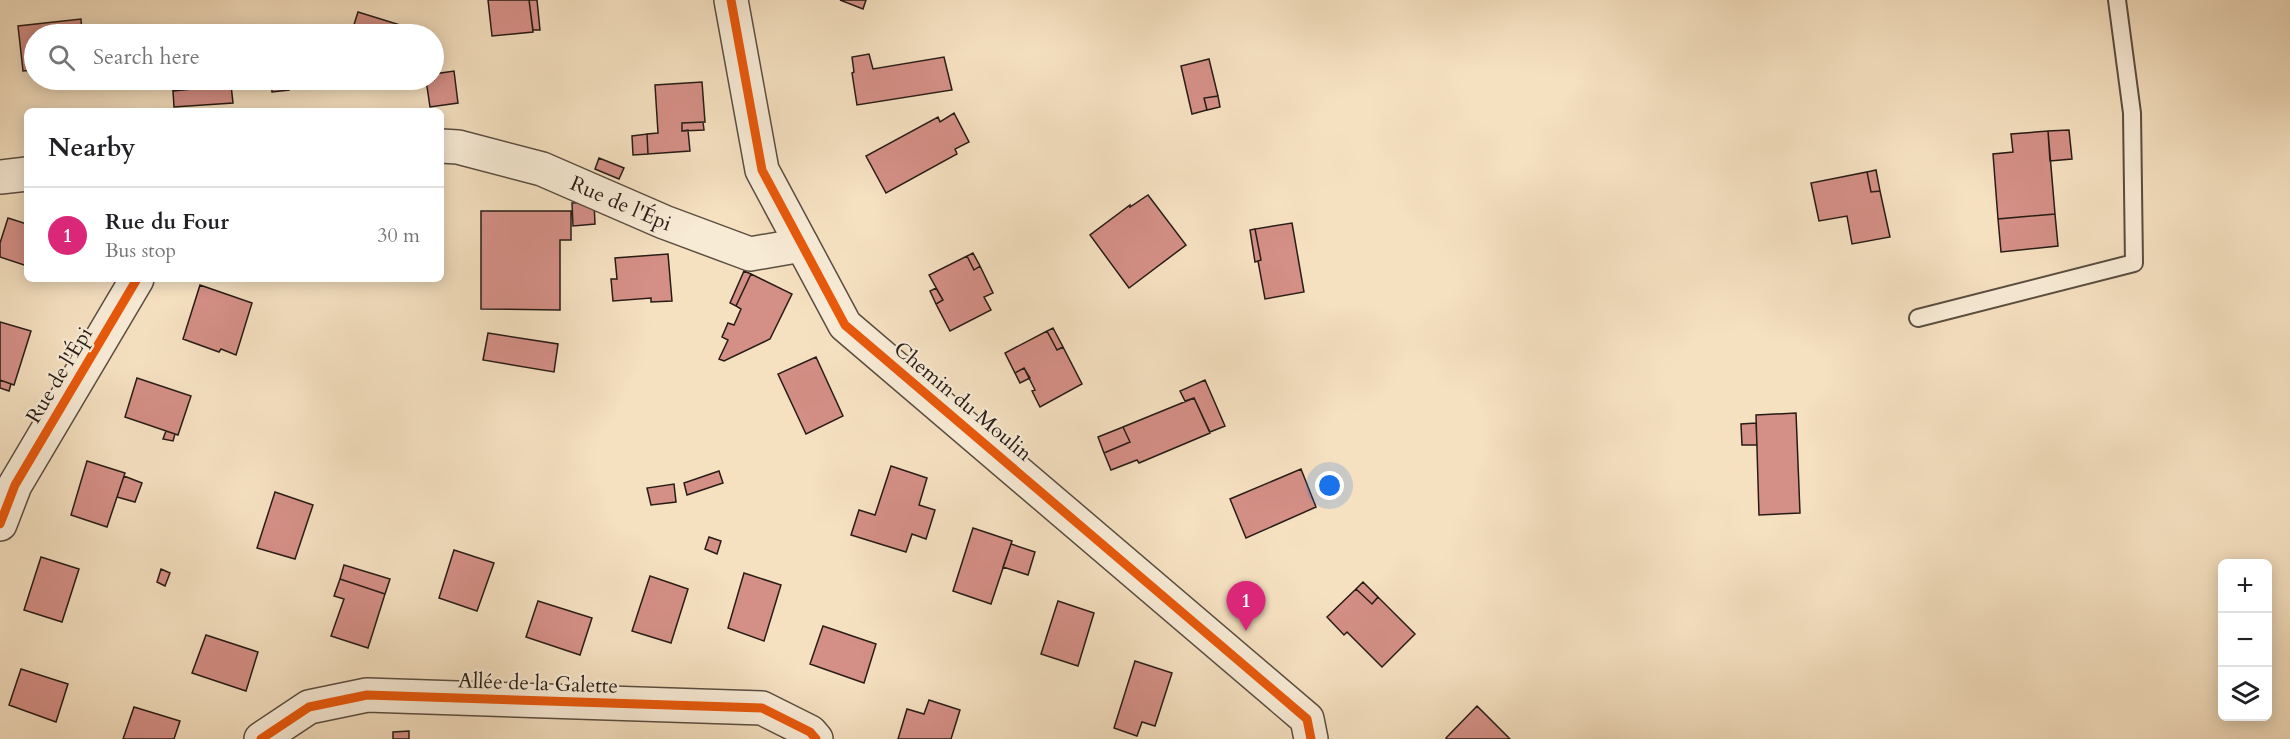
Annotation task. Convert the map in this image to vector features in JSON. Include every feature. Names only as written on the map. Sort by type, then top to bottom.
[{"type":"street","name":"Chemin du Moulin","points":[[731,0],[762,170],[846,325],[1307,719],[1311,739]]},
{"type":"street","name":"Rue de l'Épi","points":[[444,146],[458,147],[542,170],[664,222],[750,254],[802,245]]},
{"type":"street","points":[[0,177],[24,174]]},
{"type":"street","name":"Rue de l'Épi","points":[[0,524],[15,484],[135,282]]},
{"type":"street","name":"Allée de la Galette","points":[[261,739],[309,707],[367,695],[762,708],[810,732],[816,739]]},
{"type":"lane","points":[[1918,318],[2134,263],[2132,113],[2117,0]]},
{"type":"building","points":[[488,0],[529,0],[533,32],[492,36]]},
{"type":"building","points":[[529,0],[537,0],[540,30],[533,30]]},
{"type":"building","points":[[840,0],[866,0],[863,9]]},
{"type":"building","points":[[358,12],[397,24],[354,24]]},
{"type":"building","points":[[81,19],[81,24],[36,24]]},
{"type":"building","points":[[24,25],[24,71],[23,71],[18,26]]},
{"type":"building","points":[[869,54],[873,69],[944,57],[952,90],[857,105],[852,57]]},
{"type":"building","points":[[1209,59],[1218,96],[1204,98],[1207,110],[1192,114],[1181,66]]},
{"type":"building","points":[[454,71],[458,103],[430,107],[427,90],[444,90],[444,72]]},
{"type":"building","points":[[702,82],[705,122],[682,123],[682,131],[688,130],[690,151],[648,154],[647,134],[658,133],[655,85]]},
{"type":"building","points":[[232,90],[233,103],[174,107],[173,91]]},
{"type":"building","points":[[1218,96],[1220,107],[1207,110],[1204,98]]},
{"type":"building","points":[[954,113],[969,142],[955,149],[957,154],[886,193],[866,156],[938,117],[940,122]]},
{"type":"building","points":[[703,122],[704,130],[682,131],[682,123]]},
{"type":"building","points":[[2069,130],[2072,159],[2050,161],[2048,131]]},
{"type":"building","points":[[2048,131],[2055,214],[1998,219],[1993,154],[2013,152],[2011,134]]},
{"type":"building","points":[[647,134],[648,154],[633,155],[632,136]]},
{"type":"building","points":[[599,158],[624,168],[619,179],[595,169]]},
{"type":"building","points":[[1876,170],[1880,191],[1871,192],[1867,172]]},
{"type":"building","points":[[1867,172],[1871,192],[1880,191],[1890,237],[1852,244],[1847,216],[1819,221],[1811,183]]},
{"type":"building","points":[[1148,195],[1186,245],[1129,288],[1090,235],[1130,205],[1130,207]]},
{"type":"building","points":[[594,202],[595,224],[573,226],[572,203]]},
{"type":"building","points":[[481,211],[571,211],[571,240],[560,240],[560,310],[481,309]]},
{"type":"building","points":[[2055,214],[2058,246],[2001,252],[1998,219]]},
{"type":"building","points":[[8,218],[24,223],[24,265],[0,257],[0,243]]},
{"type":"building","points":[[1292,223],[1304,292],[1265,299],[1255,229]]},
{"type":"building","points":[[1255,229],[1261,260],[1255,262],[1250,230]]},
{"type":"building","points":[[973,253],[980,266],[974,270],[967,256]]},
{"type":"building","points":[[668,254],[672,301],[651,302],[651,298],[613,301],[611,279],[617,279],[615,258]]},
{"type":"building","points":[[967,256],[974,270],[980,266],[993,293],[984,297],[991,310],[950,331],[936,304],[943,300],[929,275]]},
{"type":"building","points":[[744,271],[751,274],[736,306],[730,303]]},
{"type":"building","points":[[751,274],[792,294],[770,339],[724,361],[719,359],[728,340],[722,337],[728,323],[734,325],[741,309],[736,306]]},
{"type":"building","points":[[200,285],[252,303],[236,355],[221,349],[219,352],[183,339]]},
{"type":"building","points":[[936,288],[943,300],[936,304],[930,291]]},
{"type":"building","points":[[0,322],[31,331],[14,385],[0,380]]},
{"type":"building","points":[[1053,328],[1063,347],[1057,350],[1047,331]]},
{"type":"building","points":[[1047,331],[1057,350],[1063,347],[1082,384],[1040,407],[1032,391],[1035,390],[1024,368],[1015,373],[1005,353]]},
{"type":"building","points":[[488,333],[558,344],[554,372],[483,360]]},
{"type":"building","points":[[816,357],[843,416],[806,434],[778,374]]},
{"type":"building","points":[[1024,368],[1030,378],[1020,383],[1015,373]]},
{"type":"building","points":[[137,378],[191,396],[178,435],[125,417]]},
{"type":"building","points":[[0,380],[11,384],[9,391],[0,388]]},
{"type":"building","points":[[1205,380],[1225,426],[1210,432],[1194,398],[1185,401],[1180,391]]},
{"type":"building","points":[[1194,398],[1210,433],[1139,463],[1137,460],[1111,470],[1104,453],[1130,442],[1123,427]]},
{"type":"building","points":[[1796,413],[1800,513],[1759,515],[1756,415]]},
{"type":"building","points":[[1756,423],[1757,445],[1742,445],[1741,424]]},
{"type":"building","points":[[1123,427],[1130,442],[1104,453],[1098,437]]},
{"type":"building","points":[[166,431],[175,434],[173,441],[163,439]]},
{"type":"building","points":[[87,461],[125,473],[107,527],[71,515]]},
{"type":"building","points":[[891,466],[927,478],[919,505],[935,510],[926,539],[912,534],[906,552],[851,535],[859,510],[875,515]]},
{"type":"building","points":[[1301,469],[1316,507],[1246,538],[1230,499]]},
{"type":"building","points":[[719,471],[723,483],[687,495],[684,483]]},
{"type":"building","points":[[124,476],[142,483],[135,502],[117,497]]},
{"type":"building","points":[[674,484],[676,502],[651,505],[647,488]]},
{"type":"building","points":[[275,492],[313,505],[295,559],[257,548]]},
{"type":"building","points":[[973,528],[1012,541],[991,604],[953,591]]},
{"type":"building","points":[[709,537],[721,541],[717,554],[705,549]]},
{"type":"building","points":[[1011,544],[1035,552],[1028,575],[1003,567]]},
{"type":"building","points":[[454,550],[494,563],[477,611],[439,598]]},
{"type":"building","points":[[41,557],[79,569],[62,622],[24,610]]},
{"type":"building","points":[[344,565],[390,579],[385,594],[340,579]]},
{"type":"building","points":[[161,569],[170,573],[165,586],[157,582]]},
{"type":"building","points":[[744,573],[781,585],[764,641],[728,628]]},
{"type":"building","points":[[650,576],[688,589],[671,643],[632,631]]},
{"type":"building","points":[[340,579],[385,594],[368,648],[331,636],[344,599],[334,596]]},
{"type":"building","points":[[1363,582],[1378,597],[1372,604],[1356,589]]},
{"type":"building","points":[[1356,589],[1372,604],[1378,597],[1415,634],[1382,667],[1347,632],[1344,635],[1327,617]]},
{"type":"building","points":[[538,601],[592,618],[580,655],[526,637]]},
{"type":"building","points":[[1058,601],[1094,613],[1078,666],[1041,654]]},
{"type":"building","points":[[823,626],[876,644],[864,683],[810,664]]},
{"type":"building","points":[[206,635],[258,652],[246,691],[192,673]]},
{"type":"building","points":[[1135,661],[1172,673],[1155,726],[1142,722],[1137,736],[1114,728]]},
{"type":"building","points":[[21,669],[68,684],[56,722],[9,705]]},
{"type":"building","points":[[929,700],[960,710],[951,739],[898,739],[907,709],[924,714]]},
{"type":"building","points":[[1477,706],[1510,739],[1446,738]]},
{"type":"building","points":[[134,707],[180,721],[174,739],[123,739]]},
{"type":"building","points":[[409,731],[409,739],[393,739],[393,732]]},
{"type":"cycle path","points":[[731,0],[762,170],[845,325],[1307,719],[1311,739]]},
{"type":"cycle path","points":[[0,524],[15,485],[135,282]]},
{"type":"cycle path","points":[[261,739],[309,707],[367,695],[762,708],[810,732],[816,739]]},
{"type":"place","name":"Rue du Four","points":[[1246,631]]}]
